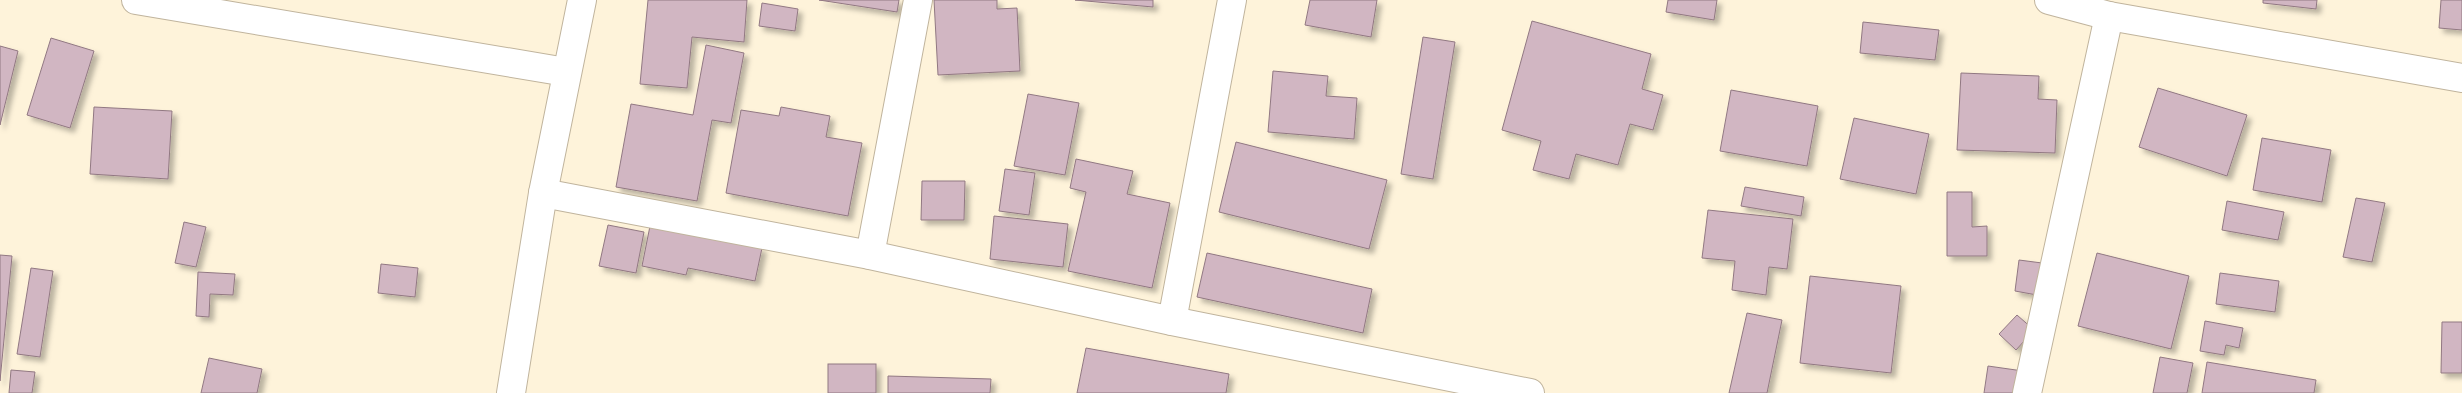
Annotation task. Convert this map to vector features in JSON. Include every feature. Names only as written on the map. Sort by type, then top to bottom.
[{"type":"street","points":[[136,0],[566,72]]},
{"type":"street","points":[[512,393],[543,193],[582,0]]},
{"type":"street","points":[[870,255],[918,0]]},
{"type":"street","points":[[1172,321],[1232,0]]},
{"type":"street","points":[[2049,0],[2109,16],[2462,78]]},
{"type":"street","points":[[2027,393],[2109,16]]},
{"type":"street","points":[[543,193],[870,255],[1172,321],[1530,393]]},
{"type":"building","points":[[648,0],[747,0],[744,42],[692,37],[687,88],[640,84]]},
{"type":"building","points":[[819,0],[899,0],[897,12]]},
{"type":"building","points":[[934,0],[997,0],[997,9],[1017,8],[1020,71],[938,75]]},
{"type":"building","points":[[1075,0],[1153,0],[1153,7]]},
{"type":"building","points":[[1310,0],[1377,0],[1371,37],[1305,25]]},
{"type":"building","points":[[1668,0],[1717,0],[1714,20],[1666,12]]},
{"type":"building","points":[[2263,0],[2317,0],[2316,9],[2263,3]]},
{"type":"building","points":[[2441,0],[2462,0],[2462,30],[2439,28]]},
{"type":"building","points":[[762,3],[798,9],[795,31],[759,26]]},
{"type":"building","points":[[1532,21],[1651,54],[1642,89],[1663,95],[1653,130],[1630,124],[1618,165],[1576,154],[1569,179],[1533,170],[1541,141],[1502,130]]},
{"type":"building","points":[[1863,22],[1939,30],[1935,60],[1860,53]]},
{"type":"building","points":[[1423,37],[1455,42],[1433,179],[1401,174]]},
{"type":"building","points":[[51,38],[94,51],[70,128],[27,115]]},
{"type":"building","points":[[706,45],[744,53],[731,123],[712,120],[697,201],[616,187],[631,104],[693,115]]},
{"type":"building","points":[[0,46],[18,51],[0,125]]},
{"type":"building","points":[[1273,71],[1328,76],[1326,96],[1357,98],[1354,139],[1268,132]]},
{"type":"building","points":[[1961,73],[2039,76],[2038,99],[2057,100],[2055,153],[1957,150]]},
{"type":"building","points":[[2158,88],[2247,115],[2227,176],[2139,147]]},
{"type":"building","points":[[1731,90],[1818,106],[1807,166],[1720,151]]},
{"type":"building","points":[[1028,94],[1079,103],[1065,175],[1014,166]]},
{"type":"building","points":[[94,107],[172,111],[168,179],[90,174]]},
{"type":"building","points":[[781,107],[830,116],[826,137],[862,143],[848,216],[726,193],[741,110],[779,116]]},
{"type":"building","points":[[1854,118],[1929,134],[1916,194],[1840,179]]},
{"type":"building","points":[[2262,138],[2331,150],[2322,202],[2253,190]]},
{"type":"building","points":[[1236,142],[1387,180],[1369,249],[1219,212]]},
{"type":"building","points":[[1076,159],[1133,171],[1127,194],[1170,203],[1152,288],[1068,271],[1086,192],[1070,188]]},
{"type":"building","points":[[1005,169],[1035,173],[1029,215],[999,211]]},
{"type":"building","points":[[922,181],[965,181],[964,220],[921,220]]},
{"type":"building","points":[[1745,187],[1804,197],[1801,216],[1741,206]]},
{"type":"building","points":[[1947,192],[1972,192],[1972,227],[1987,226],[1987,256],[1947,256]]},
{"type":"building","points":[[2356,198],[2385,203],[2372,262],[2343,257]]},
{"type":"building","points":[[2227,201],[2284,212],[2278,240],[2222,230]]},
{"type":"building","points":[[1708,210],[1793,219],[1787,269],[1769,267],[1766,295],[1732,290],[1735,261],[1702,258]]},
{"type":"building","points":[[994,216],[1068,224],[1063,267],[990,259]]},
{"type":"building","points":[[184,222],[206,227],[196,267],[175,263]]},
{"type":"building","points":[[608,225],[644,232],[636,273],[599,266]]},
{"type":"building","points":[[650,226],[762,248],[755,281],[688,268],[686,275],[642,266]]},
{"type":"building","points":[[1207,253],[1372,289],[1363,333],[1197,297]]},
{"type":"building","points":[[2097,253],[2189,276],[2171,349],[2078,326]]},
{"type":"building","points":[[0,255],[12,256],[0,381]]},
{"type":"building","points":[[2019,260],[2042,263],[2037,295],[2015,291]]},
{"type":"building","points":[[381,264],[418,268],[415,297],[378,293]]},
{"type":"building","points":[[31,268],[53,271],[40,357],[17,354]]},
{"type":"building","points":[[198,272],[235,274],[233,295],[210,294],[209,317],[196,316]]},
{"type":"building","points":[[2220,273],[2279,281],[2275,312],[2216,304]]},
{"type":"building","points":[[1810,276],[1901,286],[1891,373],[1800,363]]},
{"type":"building","points":[[1747,313],[1782,320],[1767,393],[1729,393]]},
{"type":"building","points":[[2017,315],[2034,330],[2016,350],[1999,334]]},
{"type":"building","points":[[2205,321],[2243,328],[2239,348],[2226,345],[2224,355],[2200,351]]},
{"type":"building","points":[[2442,322],[2462,322],[2462,373],[2441,373]]},
{"type":"building","points":[[1086,348],[1229,374],[1226,393],[1077,393]]},
{"type":"building","points":[[2160,357],[2193,363],[2187,393],[2153,393]]},
{"type":"building","points":[[209,358],[262,369],[257,393],[201,393]]},
{"type":"building","points":[[2207,362],[2316,380],[2314,393],[2202,393]]},
{"type":"building","points":[[828,364],[876,364],[876,393],[828,393]]},
{"type":"building","points":[[1988,366],[2023,371],[2019,393],[1984,393]]},
{"type":"building","points":[[11,370],[35,372],[32,393],[9,393]]},
{"type":"building","points":[[888,376],[991,379],[990,393],[888,393]]}]
